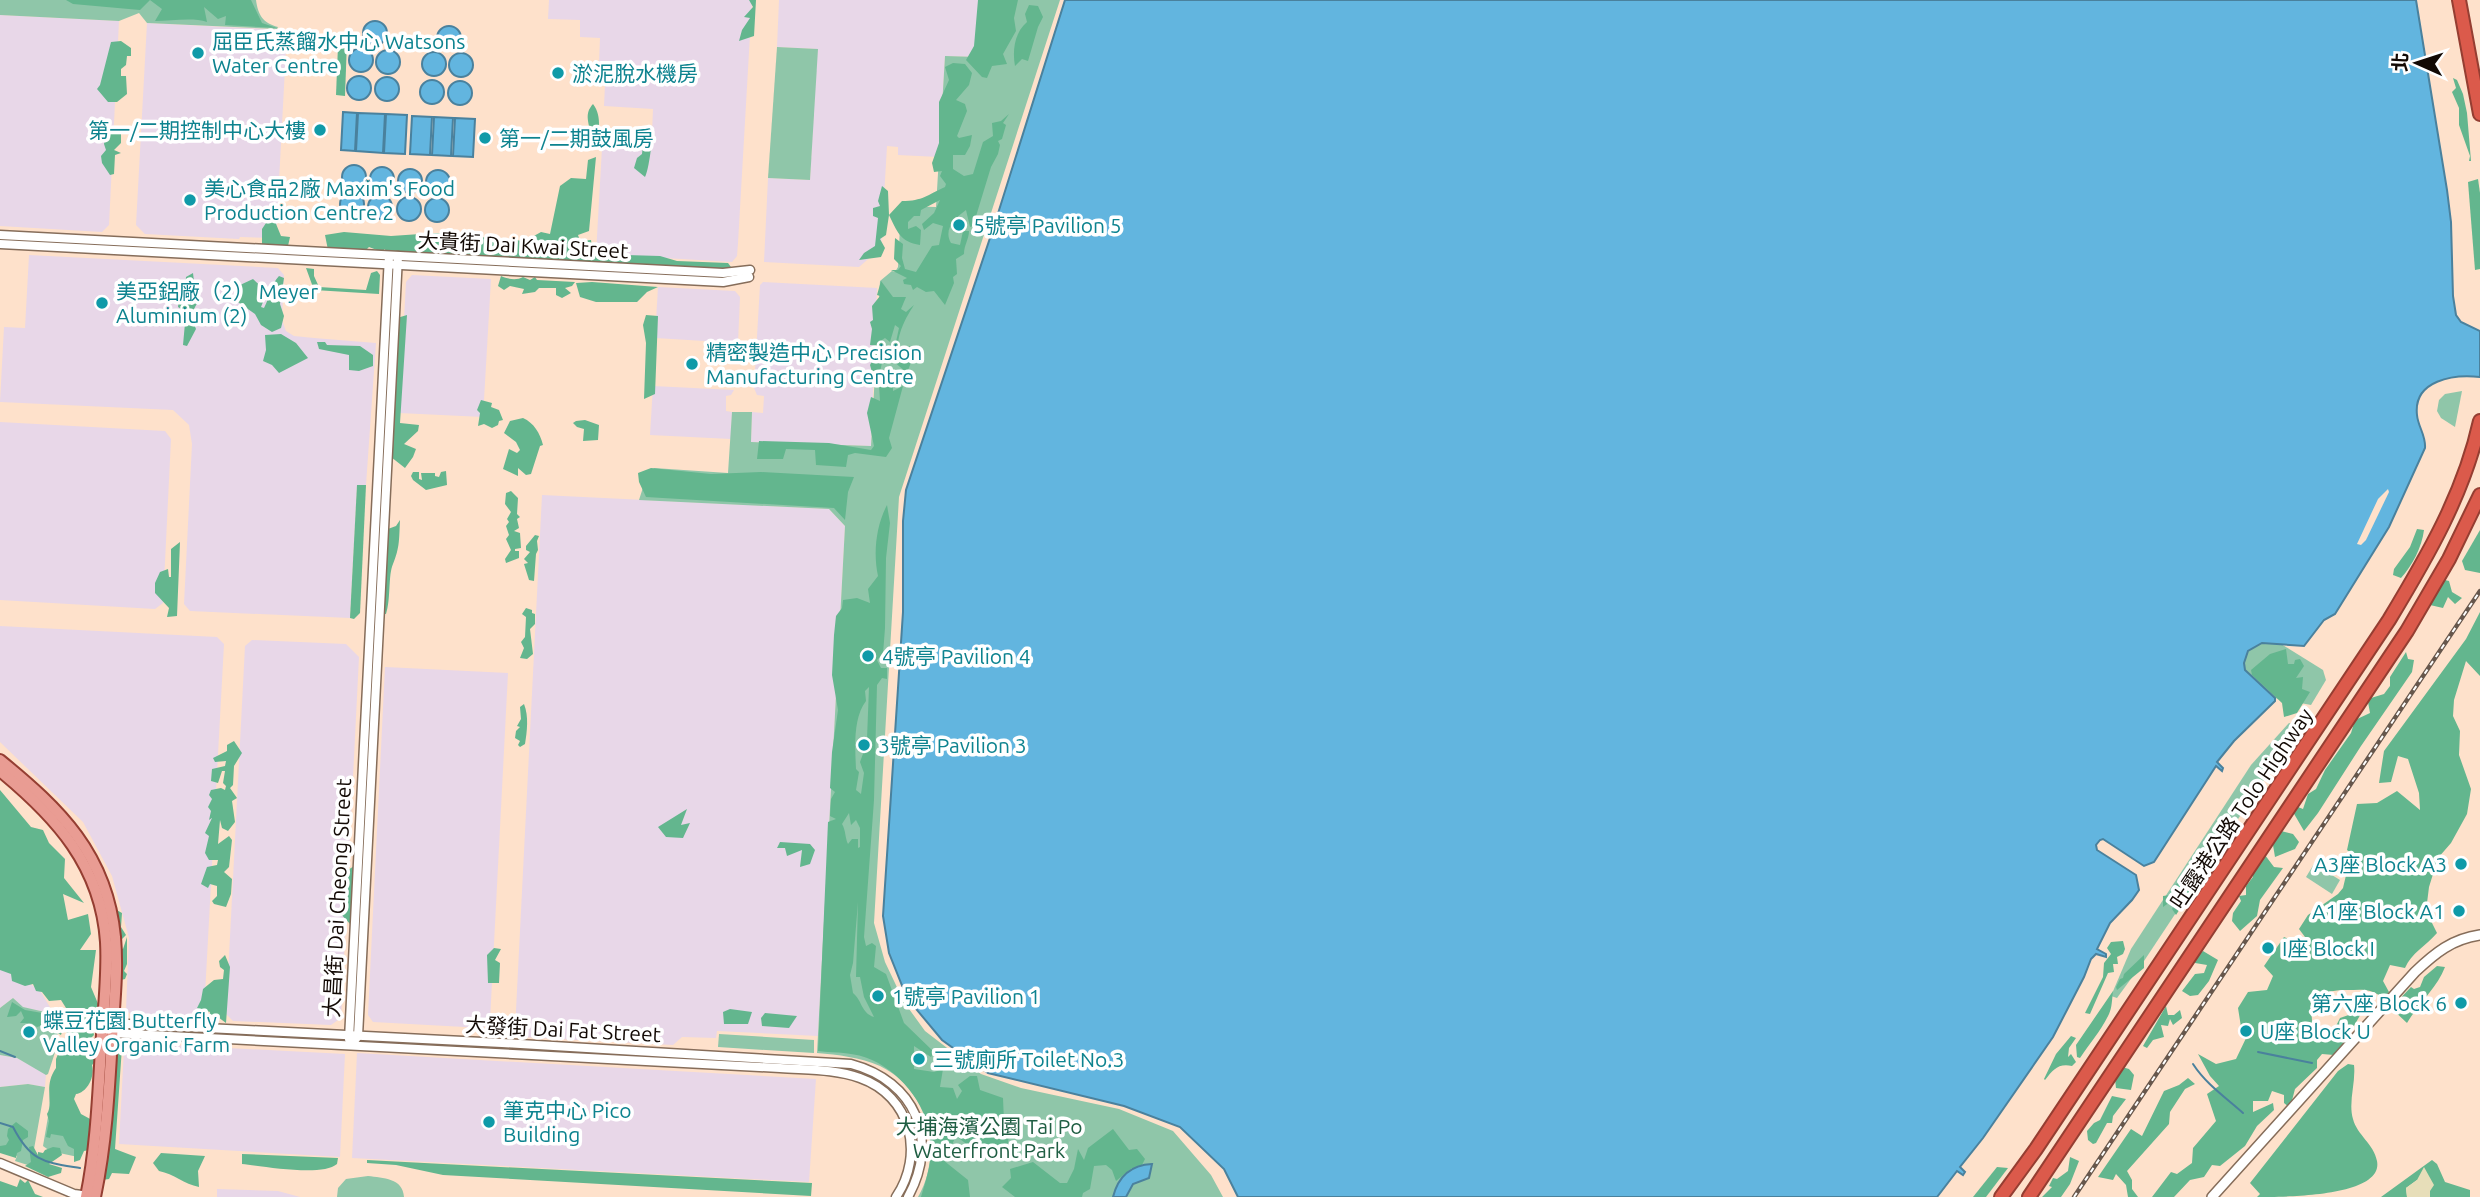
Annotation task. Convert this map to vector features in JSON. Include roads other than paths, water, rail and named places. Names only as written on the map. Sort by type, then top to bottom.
[{"type":"highway","points":[[2459,0],[2480,114]]},
{"type":"highway","name":"吐露港公路 Tolo Highway","points":[[2001,1197],[2036,1149],[2389,620],[2422,565],[2449,511],[2470,458],[2480,421]]},
{"type":"highway","name":"吐露港公路 Tolo Highway","points":[[2029,1197],[2407,631],[2449,559],[2480,495]]},
{"type":"main road","points":[[0,760],[58,810],[85,848],[107,899],[115,938],[104,1143],[91,1196]]},
{"type":"main road","points":[[0,771],[36,802],[61,829],[78,853],[89,877],[100,910],[106,942],[109,1027]]},
{"type":"main road","points":[[2212,1197],[2435,952],[2454,941],[2480,935]]},
{"type":"street","name":"大貴街 Dai Kwai Street","points":[[0,235],[723,282],[749,274]]},
{"type":"street","name":"大貴街 Dai Kwai Street","points":[[0,244],[393,260]]},
{"type":"street","name":"大昌街 Dai Cheong Street","points":[[351,1045],[348,1035],[393,260]]},
{"type":"street","name":"大昌街 Dai Cheong Street","points":[[351,1045],[358,1036],[393,260]]},
{"type":"street","name":"大發街 Dai Fat Street","points":[[109,1027],[348,1035],[830,1061],[861,1067],[891,1083],[905,1097],[916,1117],[922,1140],[922,1161],[908,1197]]},
{"type":"street","name":"大發街 Dai Fat Street","points":[[109,1027],[351,1045],[792,1069],[850,1075],[870,1082],[884,1091],[895,1101],[908,1124],[912,1146],[911,1162],[896,1197]]},
{"type":"street","points":[[0,1163],[74,1194],[91,1196]]},
{"type":"water","points":[[1065,0],[2416,0],[2447,190],[2456,315],[2461,322],[2480,331],[2480,377],[2448,378],[2428,387],[2422,394],[2417,403],[2417,415],[2425,448],[2389,527],[2335,614],[2324,620],[2304,646],[2262,643],[2248,651],[2245,670],[2275,701],[2234,741],[2217,762],[2223,768],[2222,771],[2216,766],[2154,862],[2144,866],[2103,839],[2096,845],[2097,850],[2136,875],[2139,890],[2110,923],[2097,949],[2106,954],[2106,957],[2096,954],[2091,959],[2053,1037],[1960,1167],[1965,1172],[1963,1175],[1957,1171],[1937,1197],[1238,1197],[1224,1169],[1180,1127],[1124,1106],[988,1073],[942,1040],[907,998],[889,953],[883,916],[903,612],[903,521],[906,490],[995,223]]},
{"type":"water","points":[[375,21],[383,25],[387,33],[383,41],[375,45],[367,41],[363,33],[367,25]]},
{"type":"water","points":[[449,26],[457,30],[461,38],[457,46],[449,50],[441,46],[437,38],[441,30]]},
{"type":"water","points":[[361,48],[369,52],[373,60],[369,68],[361,72],[353,68],[349,60],[353,52]]},
{"type":"water","points":[[388,50],[396,54],[400,62],[396,70],[388,74],[380,70],[376,62],[380,54]]},
{"type":"water","points":[[434,52],[442,56],[446,64],[442,72],[434,76],[426,72],[422,64],[426,56]]},
{"type":"water","points":[[461,53],[469,57],[473,65],[469,73],[461,77],[453,73],[449,65],[453,57]]},
{"type":"water","points":[[359,76],[367,80],[371,88],[367,96],[359,100],[351,96],[347,88],[351,80]]},
{"type":"water","points":[[387,77],[395,81],[399,89],[395,97],[387,101],[379,97],[375,89],[379,81]]},
{"type":"water","points":[[432,80],[440,84],[444,92],[440,100],[432,104],[424,100],[420,92],[424,84]]},
{"type":"water","points":[[460,81],[468,85],[472,93],[468,101],[460,105],[452,101],[448,93],[452,85]]},
{"type":"water","points":[[343,112],[357,113],[355,151],[341,150]]},
{"type":"water","points":[[358,113],[385,114],[383,153],[356,151]]},
{"type":"water","points":[[386,114],[407,115],[405,154],[384,153]]},
{"type":"water","points":[[412,116],[432,117],[430,155],[410,154]]},
{"type":"water","points":[[434,117],[453,118],[451,156],[432,155]]},
{"type":"water","points":[[455,118],[475,119],[473,157],[453,156]]},
{"type":"water","points":[[354,165],[363,168],[366,177],[363,186],[354,189],[345,186],[342,177],[345,168]]},
{"type":"water","points":[[382,167],[391,170],[394,179],[391,188],[382,191],[373,188],[370,179],[373,170]]},
{"type":"water","points":[[410,169],[419,172],[422,181],[419,190],[410,193],[401,190],[398,181],[401,172]]},
{"type":"water","points":[[438,170],[447,173],[450,182],[447,191],[438,194],[429,191],[426,182],[429,173]]},
{"type":"water","points":[[352,192],[361,195],[364,204],[361,213],[352,216],[343,213],[340,204],[343,195]]},
{"type":"water","points":[[380,195],[389,198],[392,207],[389,216],[380,219],[371,216],[368,207],[371,198]]},
{"type":"water","points":[[409,197],[418,200],[421,209],[418,218],[409,221],[400,218],[397,209],[400,200]]},
{"type":"water","points":[[437,198],[446,201],[449,210],[446,219],[437,222],[428,219],[425,210],[428,201]]},
{"type":"water","points":[[1152,1164],[1149,1178],[1133,1184],[1126,1197],[1113,1197],[1126,1173]]},
{"type":"waterway","points":[[0,1051],[15,1057]]},
{"type":"waterway","points":[[2258,1052],[2312,1063]]},
{"type":"waterway","points":[[2193,1064],[2210,1084],[2243,1113]]},
{"type":"waterway","points":[[0,1123],[13,1127],[26,1147],[40,1158],[80,1168]]},
{"type":"railway","points":[[2074,1197],[2480,591]]},
{"type":"place","name":"屈臣氏蒸餾水中心 Watsons Water Centre","points":[[198,53]]},
{"type":"place","name":"淤泥脫水機房","points":[[558,73]]},
{"type":"place","name":"第一/二期控制中心大樓","points":[[320,130]]},
{"type":"place","name":"第一/二期鼓風房","points":[[485,138]]},
{"type":"place","name":"美心食品2廠 Maxim's Food Production Centre 2","points":[[190,200]]},
{"type":"place","name":"5號亭 Pavilion 5","points":[[959,225]]},
{"type":"place","name":"美亞鋁廠（2） Meyer Aluminium (2)","points":[[102,303]]},
{"type":"place","name":"精密製造中心 Precision Manufacturing Centre","points":[[692,364]]},
{"type":"place","name":"4號亭 Pavilion 4","points":[[868,656]]},
{"type":"place","name":"3號亭 Pavilion 3","points":[[864,745]]},
{"type":"place","name":"A3座 Block A3","points":[[2461,864]]},
{"type":"place","name":"A1座 Block A1","points":[[2459,911]]},
{"type":"place","name":"I座 Block I","points":[[2268,948]]},
{"type":"place","name":"1號亭 Pavilion 1","points":[[878,996]]},
{"type":"place","name":"第六座 Block 6","points":[[2461,1003]]},
{"type":"place","name":"U座 Block U","points":[[2246,1031]]},
{"type":"place","name":"蝶豆花園 Butterfly Valley Organic Farm","points":[[29,1032]]},
{"type":"place","name":"三號廁所 Toilet No.3","points":[[919,1059]]},
{"type":"place","name":"筆克中心 Pico Building","points":[[489,1122]]},
{"type":"park label","name":"大埔海濱公園 Tai Po Waterfront Park","points":[[989,1138]]}]
